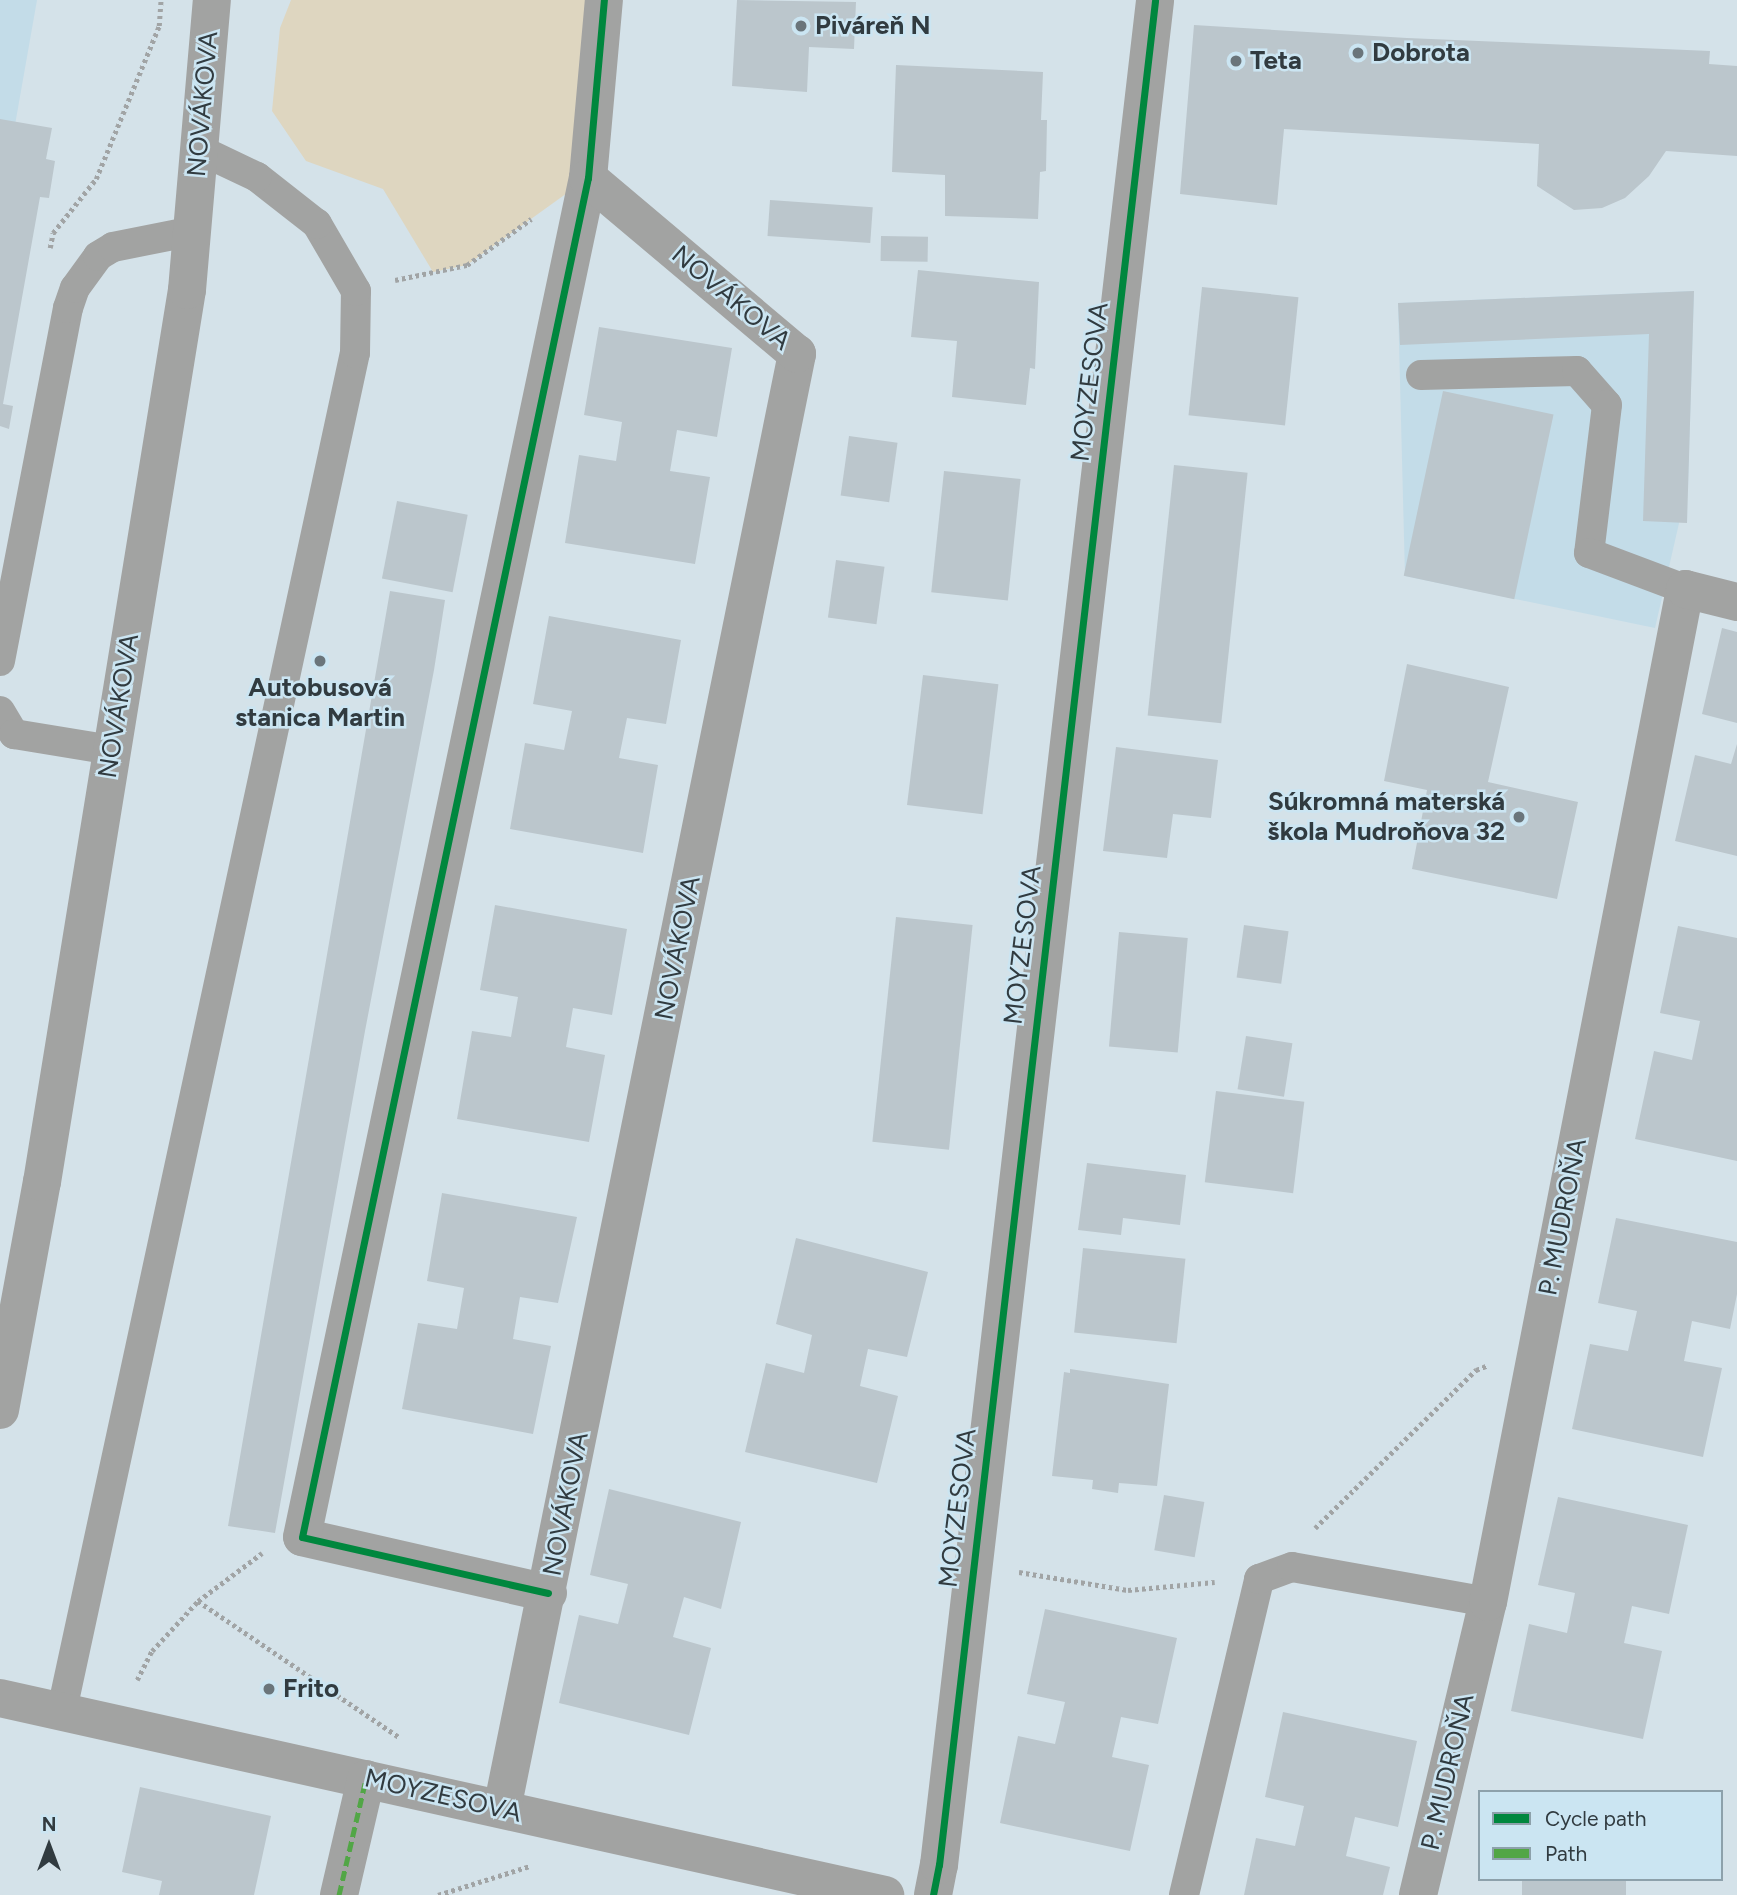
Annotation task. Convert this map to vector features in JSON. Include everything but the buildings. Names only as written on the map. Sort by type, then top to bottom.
[{"type":"street","name":"NOVÁKOVA","points":[[0,1410],[42,1182],[187,290],[212,0]]},
{"type":"street","points":[[548,1593],[302,1536],[588,178],[604,0]]},
{"type":"street","name":"MOYZESOVA","points":[[933,1895],[1155,0]]},
{"type":"street","name":"NOVÁKOVA","points":[[502,1809],[548,1593],[797,354],[588,178]]},
{"type":"street","points":[[1685,589],[1737,602]]},
{"type":"street","name":"P. MUDROŇA","points":[[1418,1895],[1488,1602],[1685,589]]},
{"type":"street","name":"MOYZESOVA","points":[[0,1698],[885,1895]]},
{"type":"street","points":[[339,1895],[366,1779]]},
{"type":"lane","points":[[62,1710],[355,353],[356,291],[317,224],[257,177],[198,149]]},
{"type":"lane","points":[[0,661],[68,308],[75,288],[98,256],[113,247],[193,231]]},
{"type":"lane","points":[[1421,374],[1577,371],[1607,405],[1589,553],[1685,589]]},
{"type":"lane","points":[[0,711],[14,734],[112,750]]},
{"type":"lane","points":[[1184,1895],[1259,1578],[1292,1567],[1488,1602]]},
{"type":"path","points":[[159,26],[161,0]]},
{"type":"path","points":[[413,275],[467,265],[588,178]]},
{"type":"path","points":[[1292,1567],[1303,1541],[1476,1370],[1540,1338]]},
{"type":"path","points":[[136,1683],[152,1651],[198,1601],[255,1556]]},
{"type":"path","points":[[1008,1570],[1128,1590],[1259,1578]]},
{"type":"path","points":[[198,1601],[401,1738]]},
{"type":"shaded area","points":[[0,0],[37,0],[0,210]]},
{"type":"shaded area","points":[[291,0],[604,0],[588,178],[467,265],[433,272],[383,189],[306,161],[272,111],[280,28]]},
{"type":"shaded area","points":[[1694,291],[1688,484],[1655,628],[1405,576],[1398,303]]},
{"type":"marked path","points":[[339,1895],[366,1779]]},
{"type":"cycle path","points":[[548,1593],[302,1537],[588,178],[604,0]]},
{"type":"cycle path","points":[[933,1895],[939,1865],[1155,0]]},
{"type":"place","name":"Piváreň N","points":[[801,26]]},
{"type":"place","name":"Dobrota","points":[[1358,53]]},
{"type":"place","name":"Teta","points":[[1236,61]]},
{"type":"place","name":"Autobusová stanica Martin","points":[[320,661]]},
{"type":"place","name":"Súkromná materská škola Mudroňova 32","points":[[1519,817]]},
{"type":"place","name":"Frito","points":[[269,1689]]}]
